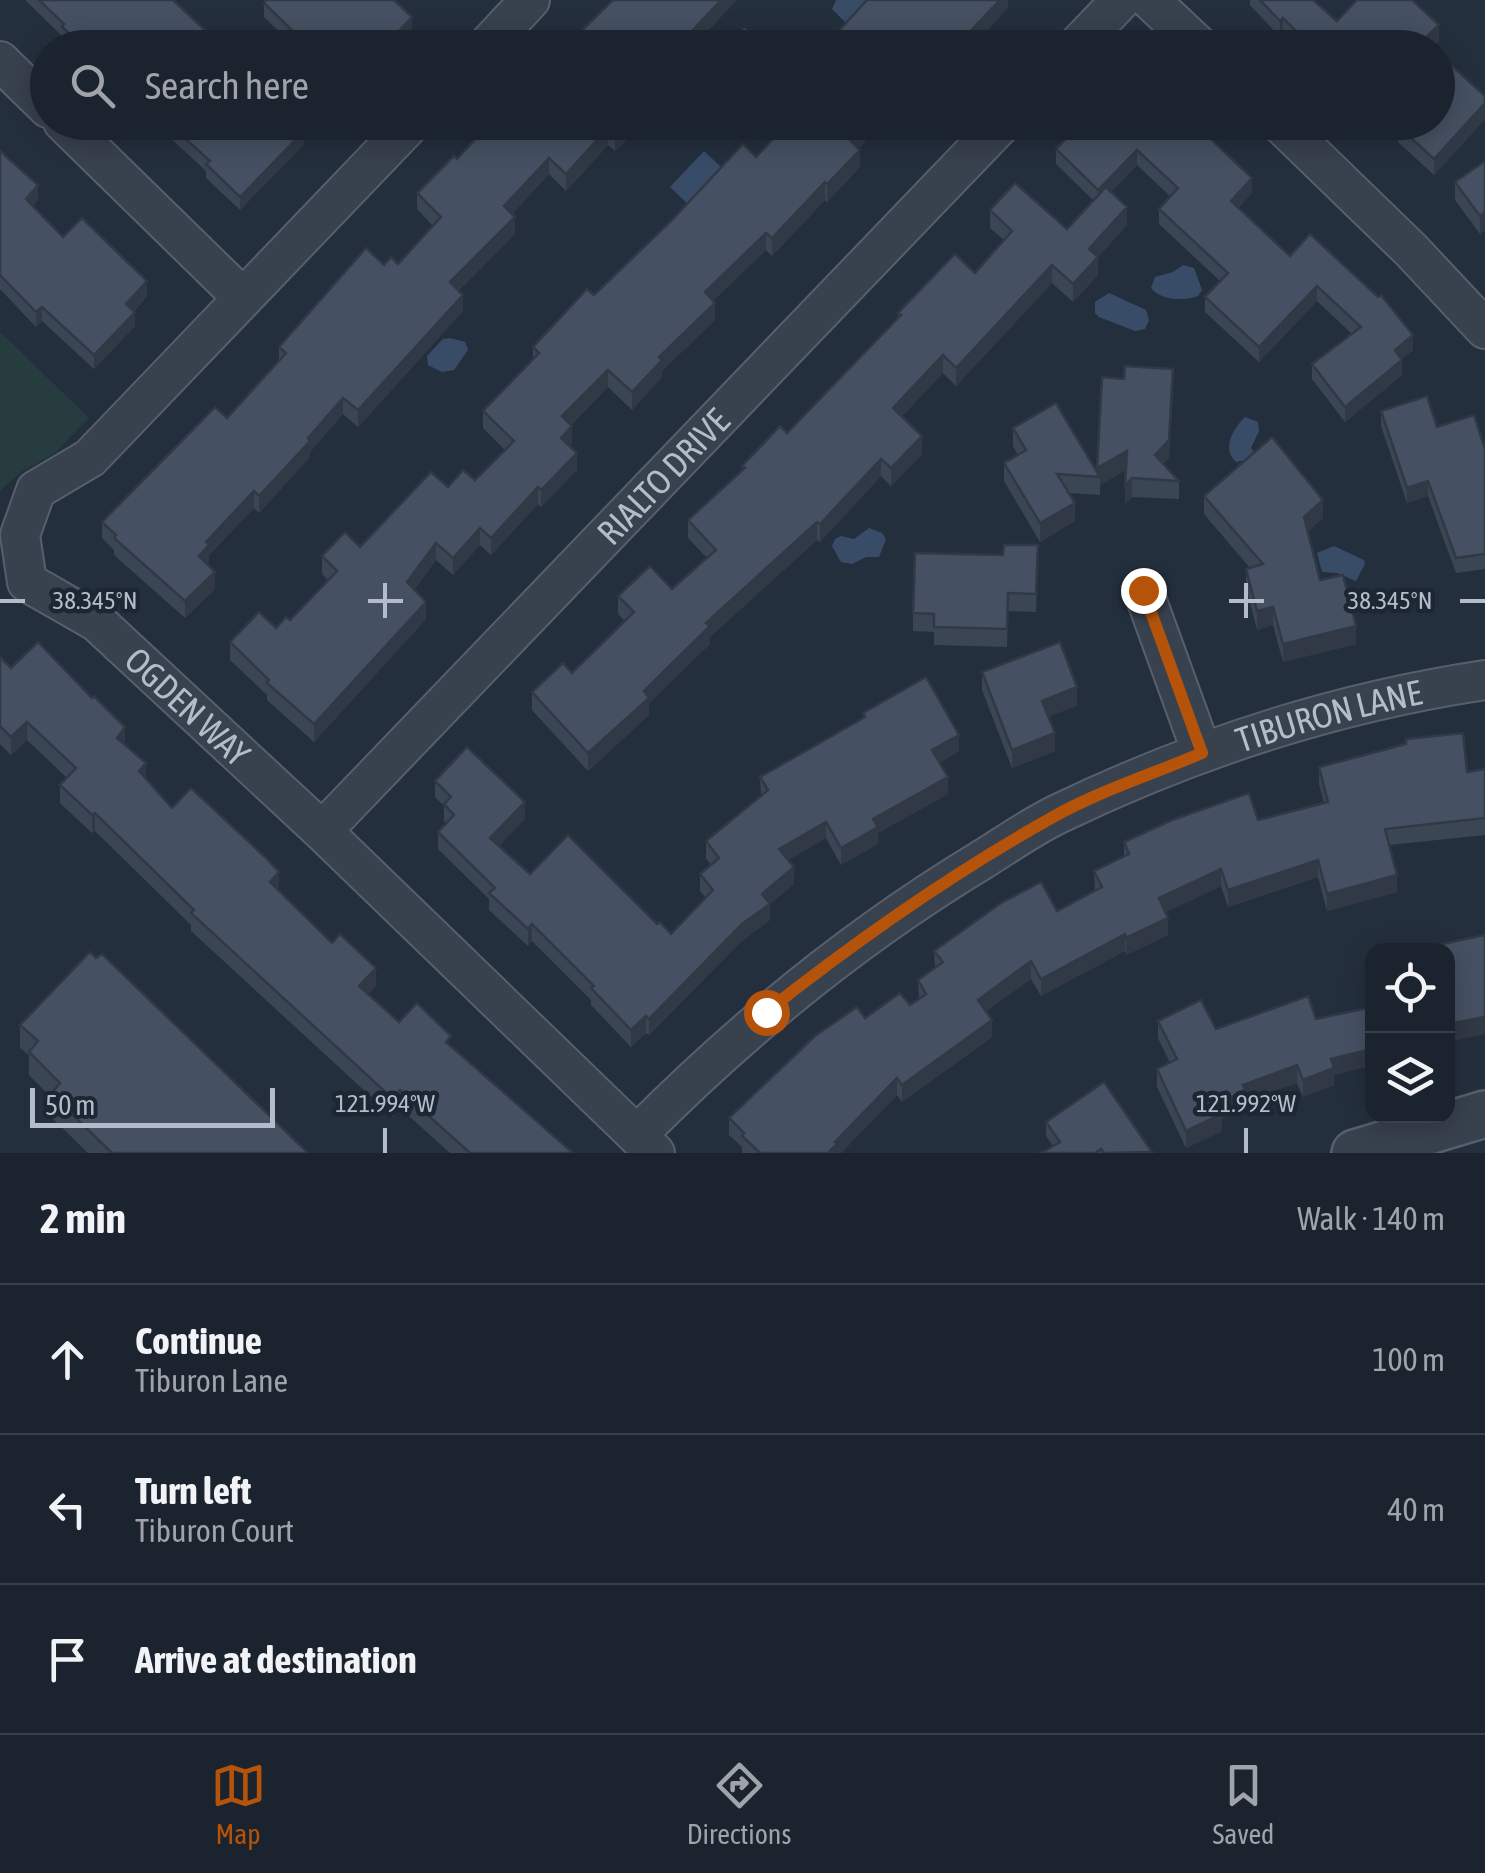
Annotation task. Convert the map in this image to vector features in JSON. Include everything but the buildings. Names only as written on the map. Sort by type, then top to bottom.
[{"type":"street","points":[[1093,30],[1121,0]]},
{"type":"street","points":[[1150,0],[1182,30]]},
{"type":"street","points":[[0,61],[30,90]]},
{"type":"street","points":[[81,140],[242,298]]},
{"type":"street","name":"OGDEN WAY","points":[[395,140],[90,458],[36,490],[20,535],[27,582],[97,622],[322,831],[646,1144]]},
{"type":"street","name":"RIALTO DRIVE","points":[[322,831],[986,140]]},
{"type":"street","points":[[1298,140],[1423,262],[1485,329]]},
{"type":"street","points":[[1143,590],[1202,753]]},
{"type":"street","name":"TIBURON LANE","points":[[646,1144],[766,1012],[840,953],[927,893],[1056,815],[1202,753],[1333,710],[1485,680]]},
{"type":"street","points":[[1355,1153],[1485,1114]]},
{"type":"green space","points":[[0,332],[89,418],[54,454],[22,471],[0,491]]},
{"type":"water","points":[[836,0],[875,0],[847,24],[832,9]]},
{"type":"water","points":[[704,151],[723,169],[689,205],[670,187]]},
{"type":"water","points":[[1183,265],[1194,268],[1202,290],[1198,296],[1173,299],[1151,288],[1155,277]]},
{"type":"water","points":[[1109,293],[1146,310],[1149,320],[1145,329],[1135,331],[1095,313],[1095,302]]},
{"type":"water","points":[[443,339],[465,342],[468,350],[454,370],[442,372],[428,365],[427,356]]},
{"type":"water","points":[[1245,417],[1258,422],[1259,431],[1251,448],[1255,453],[1251,459],[1236,462],[1229,445]]},
{"type":"water","points":[[869,528],[886,539],[879,557],[866,557],[852,564],[841,562],[832,546],[835,539],[854,539]]},
{"type":"water","points":[[1334,546],[1364,560],[1356,581],[1322,572],[1317,553]]},
{"type":"route","points":[[766,1012],[840,953],[927,893],[1056,815],[1202,753],[1143,590]]}]
